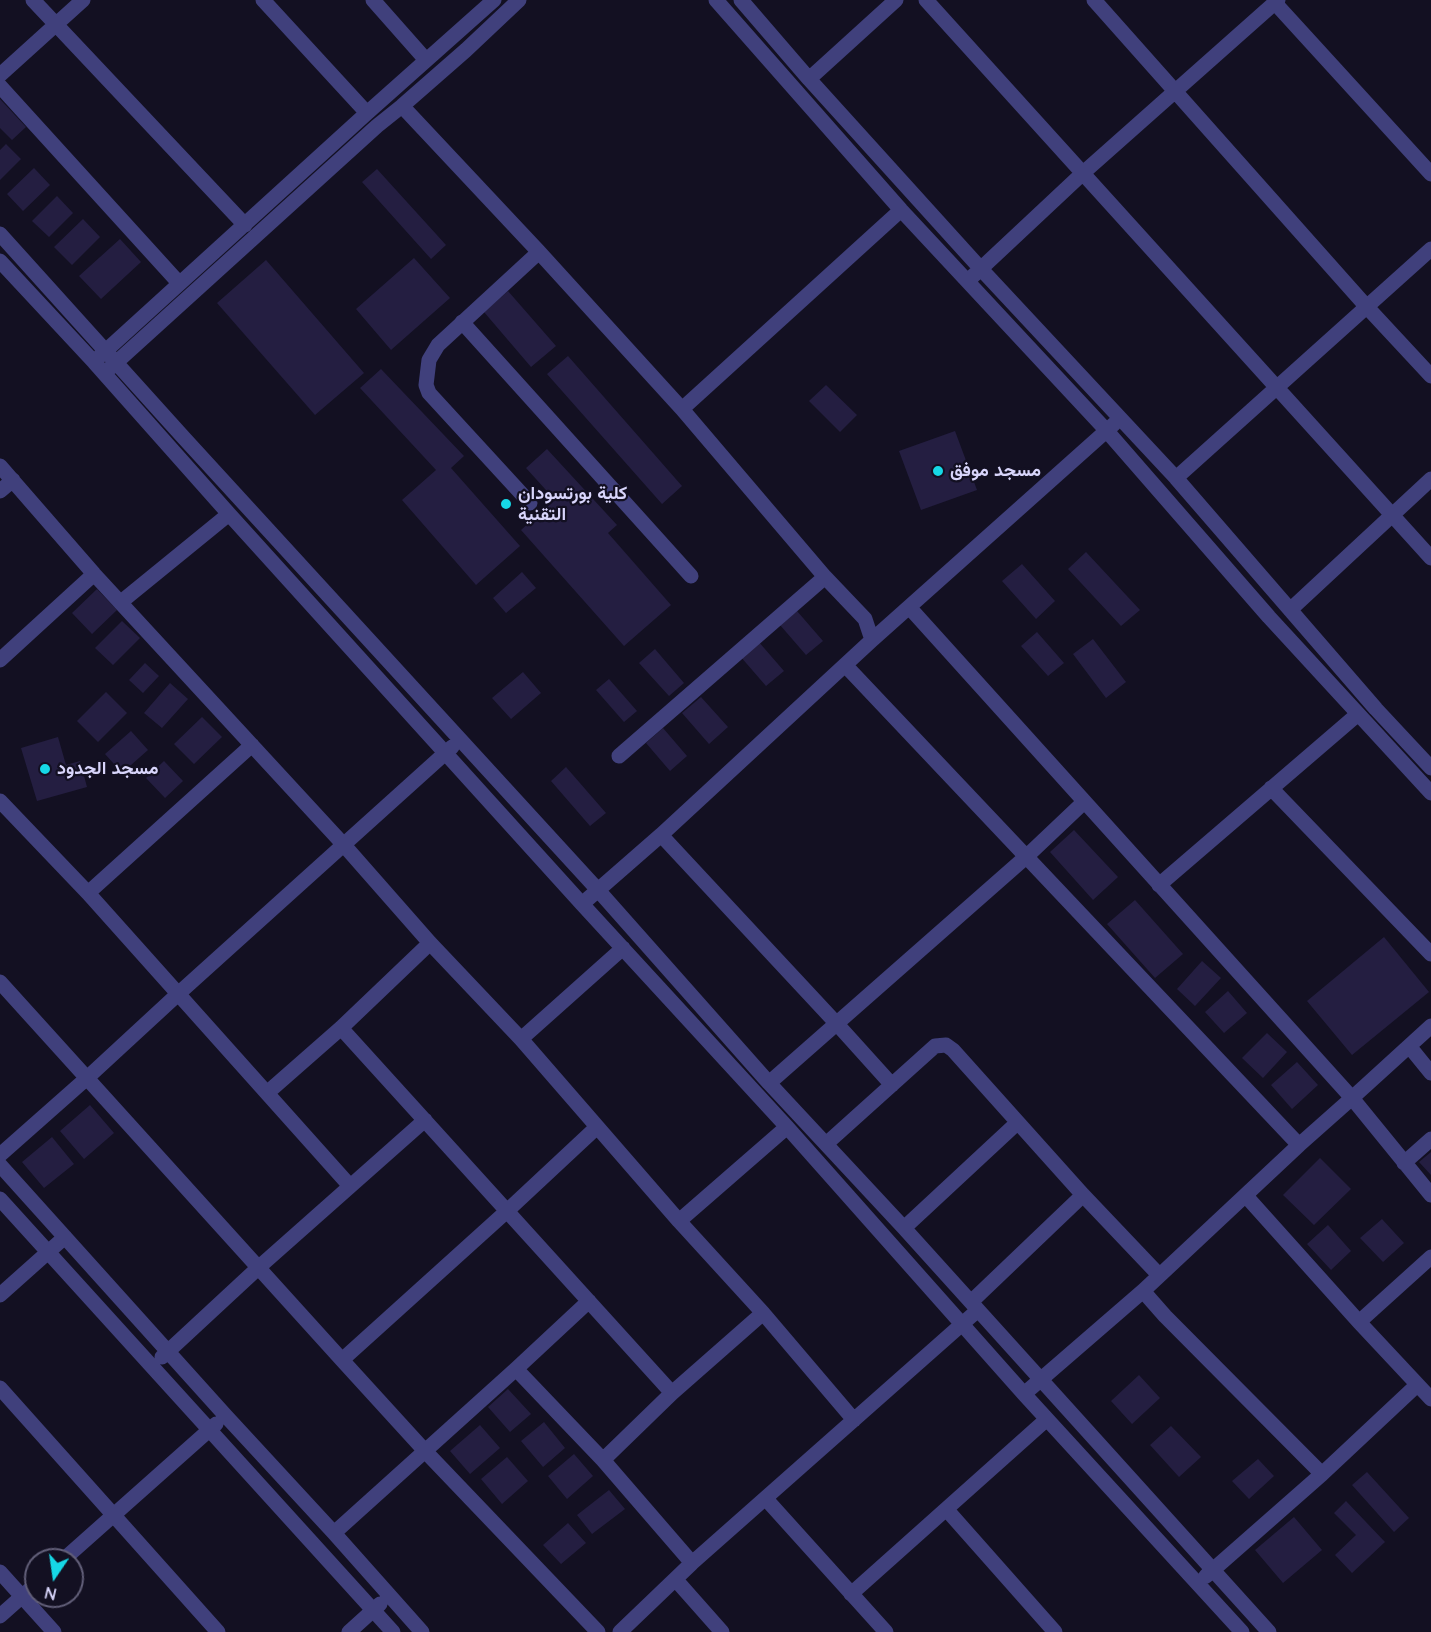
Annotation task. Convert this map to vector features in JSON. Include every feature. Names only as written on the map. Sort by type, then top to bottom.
[{"type":"street","points":[[33,0],[245,225]]},
{"type":"street","points":[[0,75],[83,0]]},
{"type":"street","points":[[262,0],[367,113]]},
{"type":"street","points":[[373,0],[426,60]]},
{"type":"street","points":[[111,357],[179,283],[494,0]]},
{"type":"street","points":[[99,367],[402,106],[519,0]]},
{"type":"street","points":[[716,0],[901,210],[1106,430],[1269,617],[1431,793]]},
{"type":"street","points":[[741,0],[809,79],[981,269],[1176,478],[1376,709],[1431,768]]},
{"type":"street","points":[[809,79],[896,0]]},
{"type":"street","points":[[926,0],[1431,558]]},
{"type":"street","points":[[1094,0],[1431,376]]},
{"type":"street","points":[[967,282],[1083,173],[1276,1],[1431,174]]},
{"type":"street","points":[[0,86],[179,283]]},
{"type":"street","points":[[402,106],[682,409],[825,578],[865,619],[872,640]]},
{"type":"street","points":[[682,409],[901,210]]},
{"type":"street","points":[[0,234],[598,890],[769,1083],[904,1228],[1269,1632]]},
{"type":"street","points":[[1176,478],[1431,249]]},
{"type":"street","points":[[530,504],[429,393],[426,385],[429,360],[438,345],[539,252]]},
{"type":"street","points":[[2,269],[99,367],[582,904],[787,1127],[1197,1585],[1233,1629]]},
{"type":"street","points":[[462,322],[691,576]]},
{"type":"street","points":[[582,904],[661,835],[845,664],[1121,419]]},
{"type":"street","points":[[0,466],[94,574],[343,844],[430,944],[521,1039],[679,1221],[763,1313],[854,1420]]},
{"type":"street","points":[[1290,610],[1431,479]]},
{"type":"street","points":[[0,491],[13,480]]},
{"type":"street","points":[[121,602],[229,514]]},
{"type":"street","points":[[0,660],[94,574]]},
{"type":"street","points":[[619,756],[825,578]]},
{"type":"street","points":[[909,607],[1352,1098],[1431,1195]]},
{"type":"street","points":[[845,664],[1299,1145]]},
{"type":"street","points":[[1159,885],[1358,714]]},
{"type":"street","points":[[0,1155],[459,739]]},
{"type":"street","points":[[88,893],[252,745]]},
{"type":"street","points":[[1271,788],[1431,954]]},
{"type":"street","points":[[769,1083],[1027,856],[1084,802]]},
{"type":"street","points":[[2,807],[88,893],[350,1186]]},
{"type":"street","points":[[661,835],[892,1085]]},
{"type":"street","points":[[267,1093],[341,1028],[430,944]]},
{"type":"street","points":[[521,1039],[623,948]]},
{"type":"street","points":[[0,982],[425,1451],[598,1632]]},
{"type":"street","points":[[1024,1394],[1143,1291],[1299,1145],[1431,1026]]},
{"type":"street","points":[[341,1028],[672,1393]]},
{"type":"street","points":[[826,1144],[936,1046],[946,1045],[1159,1275]]},
{"type":"street","points":[[1409,1046],[1431,1073]]},
{"type":"street","points":[[153,1367],[258,1268],[425,1120]]},
{"type":"street","points":[[904,1228],[1017,1123]]},
{"type":"street","points":[[342,1360],[597,1126]]},
{"type":"street","points":[[679,1221],[787,1127]]},
{"type":"street","points":[[1404,1163],[1431,1139]]},
{"type":"street","points":[[0,1165],[422,1632]]},
{"type":"street","points":[[620,1632],[692,1563],[961,1324],[974,1306],[1083,1195]]},
{"type":"street","points":[[1246,1196],[1431,1399]]},
{"type":"street","points":[[0,1199],[393,1632]]},
{"type":"street","points":[[0,1295],[65,1238]]},
{"type":"street","points":[[1359,1322],[1431,1257]]},
{"type":"street","points":[[1143,1291],[1322,1474]]},
{"type":"street","points":[[334,1533],[589,1300]]},
{"type":"street","points":[[603,1460],[672,1393],[763,1313]]},
{"type":"street","points":[[516,1369],[603,1460],[692,1563]]},
{"type":"street","points":[[1197,1585],[1212,1569],[1322,1474],[1417,1385]]},
{"type":"street","points":[[0,1388],[218,1632]]},
{"type":"street","points":[[77,1548],[225,1415]]},
{"type":"street","points":[[851,1594],[1047,1419]]},
{"type":"street","points":[[766,1499],[886,1632]]},
{"type":"street","points":[[947,1510],[1055,1632]]},
{"type":"street","points":[[0,1572],[54,1632]]},
{"type":"street","points":[[676,1580],[722,1632]]},
{"type":"street","points":[[349,1632],[389,1595]]},
{"type":"street","points":[[0,1616],[22,1596]]},
{"type":"building","points":[[0,99],[26,127],[12,140],[0,128]]},
{"type":"building","points":[[6,144],[21,159],[0,180],[0,150]]},
{"type":"building","points":[[34,168],[50,185],[23,211],[7,194]]},
{"type":"building","points":[[377,169],[446,245],[431,259],[362,182]]},
{"type":"building","points":[[57,196],[73,213],[49,237],[32,221]]},
{"type":"building","points":[[83,219],[100,237],[72,265],[54,247]]},
{"type":"building","points":[[120,239],[141,262],[101,299],[79,276]]},
{"type":"building","points":[[414,258],[450,298],[391,350],[356,309]]},
{"type":"building","points":[[266,260],[364,373],[315,415],[217,303]]},
{"type":"building","points":[[508,291],[556,346],[531,367],[484,312]]},
{"type":"building","points":[[568,356],[682,486],[662,504],[547,374]]},
{"type":"building","points":[[381,369],[464,456],[451,468],[520,546],[476,585],[402,500],[436,470],[360,388]]},
{"type":"building","points":[[826,385],[857,415],[840,432],[809,401]]},
{"type":"building","points":[[955,431],[977,490],[921,510],[899,451]]},
{"type":"building","points":[[547,449],[617,525],[608,533],[671,605],[624,646],[521,530],[555,500],[526,468]]},
{"type":"building","points":[[1086,552],[1140,610],[1121,626],[1068,569]]},
{"type":"building","points":[[1022,564],[1055,601],[1036,619],[1002,581]]},
{"type":"building","points":[[522,572],[536,588],[506,613],[493,598]]},
{"type":"building","points":[[97,589],[117,610],[92,634],[72,613]]},
{"type":"building","points":[[797,611],[823,641],[806,655],[780,625]]},
{"type":"building","points":[[122,621],[140,638],[113,665],[95,648]]},
{"type":"building","points":[[1037,632],[1064,663],[1048,676],[1021,646]]},
{"type":"building","points":[[1093,639],[1126,682],[1106,698],[1073,654]]},
{"type":"building","points":[[758,641],[784,671],[766,686],[740,656]]},
{"type":"building","points":[[655,649],[684,683],[669,696],[639,663]]},
{"type":"building","points":[[145,663],[159,676],[143,693],[129,680]]},
{"type":"building","points":[[523,672],[541,693],[511,719],[492,698]]},
{"type":"building","points":[[609,679],[637,711],[624,722],[596,690]]},
{"type":"building","points":[[170,683],[188,699],[162,728],[144,713]]},
{"type":"building","points":[[106,692],[127,713],[98,742],[77,721]]},
{"type":"building","points":[[701,697],[728,727],[709,744],[682,713]]},
{"type":"building","points":[[202,717],[222,737],[194,764],[174,744]]},
{"type":"building","points":[[663,728],[687,756],[670,771],[646,743]]},
{"type":"building","points":[[131,731],[148,750],[122,773],[105,754]]},
{"type":"building","points":[[58,737],[66,765],[80,761],[87,787],[37,801],[21,748]]},
{"type":"building","points":[[164,761],[183,781],[165,798],[146,778]]},
{"type":"building","points":[[566,767],[606,813],[590,826],[551,781]]},
{"type":"building","points":[[1074,830],[1118,877],[1093,900],[1050,852]]},
{"type":"building","points":[[1135,900],[1183,954],[1155,978],[1107,924]]},
{"type":"building","points":[[1384,937],[1429,992],[1352,1055],[1307,1001]]},
{"type":"building","points":[[1202,961],[1221,978],[1195,1006],[1177,989]]},
{"type":"building","points":[[1228,991],[1247,1013],[1224,1033],[1205,1012]]},
{"type":"building","points":[[1267,1033],[1287,1052],[1263,1078],[1242,1058]]},
{"type":"building","points":[[1297,1062],[1318,1085],[1292,1109],[1271,1085]]},
{"type":"building","points":[[90,1105],[114,1133],[84,1159],[60,1131]]},
{"type":"building","points":[[52,1137],[74,1164],[44,1188],[22,1162]]},
{"type":"building","points":[[1431,1152],[1431,1175],[1419,1162]]},
{"type":"building","points":[[1320,1158],[1351,1189],[1314,1225],[1283,1195]]},
{"type":"building","points":[[1382,1219],[1404,1243],[1383,1262],[1360,1238]]},
{"type":"building","points":[[1328,1225],[1351,1251],[1331,1270],[1307,1244]]},
{"type":"building","points":[[1139,1375],[1160,1398],[1132,1424],[1111,1401]]},
{"type":"building","points":[[508,1389],[531,1414],[510,1432],[488,1407]]},
{"type":"building","points":[[544,1422],[565,1448],[543,1467],[521,1441]]},
{"type":"building","points":[[480,1425],[500,1448],[470,1474],[450,1451]]},
{"type":"building","points":[[1171,1426],[1201,1457],[1179,1477],[1150,1445]]},
{"type":"building","points":[[574,1454],[593,1476],[567,1499],[548,1476]]},
{"type":"building","points":[[507,1457],[528,1481],[502,1504],[481,1479]]},
{"type":"building","points":[[1258,1459],[1274,1476],[1249,1499],[1232,1481]]},
{"type":"building","points":[[1367,1472],[1409,1518],[1394,1532],[1352,1485]]},
{"type":"building","points":[[609,1490],[625,1509],[592,1534],[577,1515]]},
{"type":"building","points":[[1346,1501],[1385,1542],[1352,1573],[1335,1555],[1356,1535],[1334,1513]]},
{"type":"building","points":[[1294,1517],[1322,1550],[1283,1583],[1255,1550]]},
{"type":"building","points":[[568,1523],[586,1543],[561,1564],[543,1545]]},
{"type":"place","name":"مسجد موفق","points":[[938,471]]},
{"type":"place","name":"كلية بورتسودان التقنية","points":[[506,504]]},
{"type":"place","name":"مسجد الجدود","points":[[45,769]]}]
